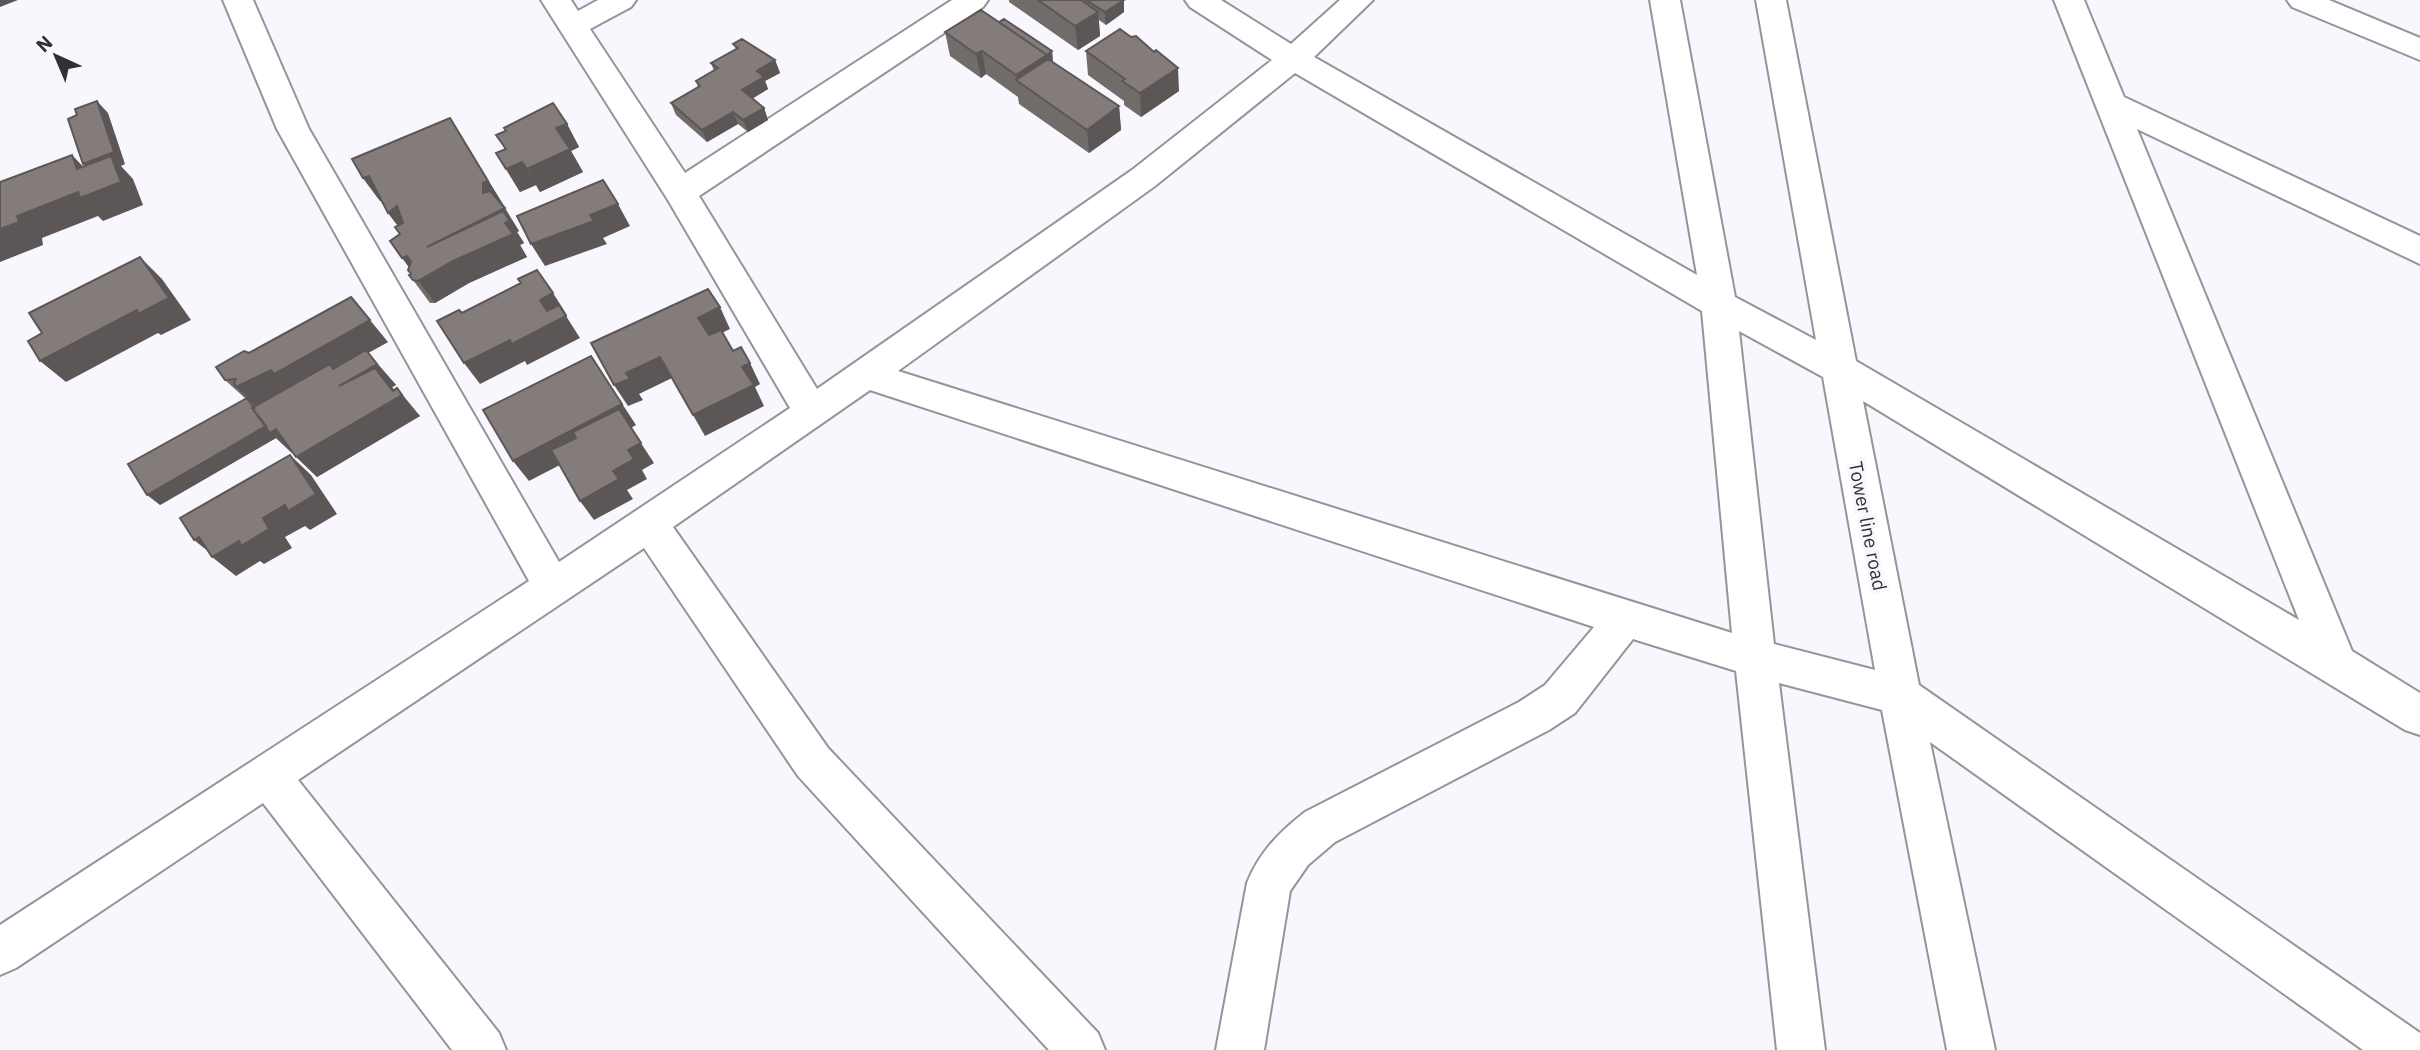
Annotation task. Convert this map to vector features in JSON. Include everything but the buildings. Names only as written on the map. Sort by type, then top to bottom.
[{"type":"street","points":[[238,0],[293,129],[553,587]]},
{"type":"street","points":[[621,0],[565,13],[680,192],[811,412]]},
{"type":"street","points":[[680,192],[973,0]]},
{"type":"street","points":[[1200,0],[1295,60],[1719,304],[1838,368],[2420,716]]},
{"type":"street","points":[[0,952],[649,524],[867,374],[1156,170],[1295,60],[1358,0]]},
{"type":"street","points":[[1665,0],[1719,304],[1755,659],[1801,1050]]},
{"type":"street","name":"Tower line road","points":[[1770,0],[1900,696],[1971,1050]]},
{"type":"street","points":[[2069,0],[2337,664]]},
{"type":"street","points":[[2302,0],[2420,50]]},
{"type":"street","points":[[2111,104],[2420,251]]},
{"type":"street","points":[[867,374],[1625,619],[1755,659],[1900,696],[2404,1050]]},
{"type":"street","points":[[649,524],[813,762],[1082,1050]]},
{"type":"street","points":[[1240,1050],[1269,883],[1292,850],[1320,827],[1534,716],[1560,699],[1625,619]]},
{"type":"street","points":[[267,774],[482,1050]]}]
